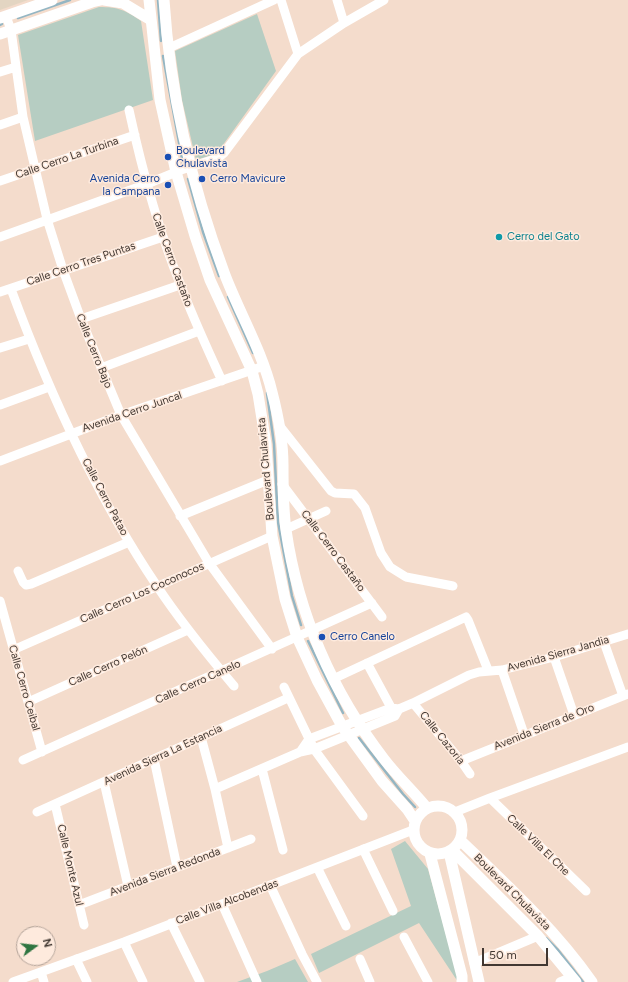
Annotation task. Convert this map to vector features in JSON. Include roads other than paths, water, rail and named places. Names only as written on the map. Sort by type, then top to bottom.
[{"type":"street","points":[[3,17],[52,0]]},
{"type":"street","points":[[0,34],[101,0]]},
{"type":"street","points":[[104,0],[123,3],[151,20]]},
{"type":"street","name":"Boulevard Chulavista","points":[[149,0],[160,100],[176,172],[210,280],[252,371],[258,394],[266,444],[272,536],[285,599],[297,637],[317,680],[345,731],[382,781],[406,809],[414,825],[414,837],[423,850],[430,854]]},
{"type":"street","name":"Boulevard Chulavista","points":[[164,0],[175,98],[191,167],[210,232],[225,275],[264,366],[272,391],[283,464],[282,484],[286,529],[299,594],[311,631],[333,679],[360,725],[385,760],[427,808]]},
{"type":"street","points":[[154,50],[169,48],[274,0]]},
{"type":"street","points":[[281,0],[298,54]]},
{"type":"street","points":[[337,0],[344,23]]},
{"type":"street","points":[[0,237],[218,158],[224,153],[298,54],[344,23],[384,0]]},
{"type":"street","name":"Calle Cerro Bajo","points":[[3,17],[11,30],[24,117],[47,219],[63,270],[81,319],[121,415],[209,563],[272,648]]},
{"type":"street","points":[[0,72],[16,67]]},
{"type":"street","name":"Calle Cerro Castaño","points":[[129,110],[147,184],[163,237],[199,332],[222,381]]},
{"type":"street","points":[[0,125],[24,117]]},
{"type":"street","name":"Calle Cerro La Turbina","points":[[0,181],[135,135]]},
{"type":"street","name":"Calle Cerro Tres Puntas","points":[[0,292],[163,237]]},
{"type":"street","points":[[81,319],[180,285]]},
{"type":"street","name":"Calle Cerro Patao","points":[[11,289],[29,339],[49,387],[98,488],[129,542],[157,586],[188,630],[234,686]]},
{"type":"street","points":[[101,368],[199,332]]},
{"type":"street","points":[[0,348],[29,339]]},
{"type":"street","name":"Avenida Cerro Juncal","points":[[0,461],[121,415],[264,366]]},
{"type":"street","points":[[0,405],[49,387]]},
{"type":"street","points":[[278,424],[331,491],[334,493],[354,494],[364,508],[381,553],[390,567],[406,577],[453,586]]},
{"type":"street","points":[[180,516],[268,480]]},
{"type":"street","name":"Calle Cerro Castaño","points":[[282,484],[382,617]]},
{"type":"street","points":[[286,529],[326,511]]},
{"type":"street","name":"Calle Cerro Los Coconocos","points":[[13,650],[272,536]]},
{"type":"street","points":[[18,571],[26,585],[31,584],[129,542]]},
{"type":"street","name":"Calle Cerro Ceibal","points":[[0,601],[42,752]]},
{"type":"street","name":"Calle Cerro Canelo","points":[[23,760],[372,603]]},
{"type":"street","points":[[333,679],[466,617],[488,670]]},
{"type":"street","name":"Calle Cerro Pelón","points":[[28,702],[188,630]]},
{"type":"street","name":"Avenida Sierra Jandia","points":[[345,731],[413,703],[469,675],[488,670],[502,670],[628,634]]},
{"type":"street","points":[[604,642],[625,695]]},
{"type":"street","points":[[554,656],[574,715]]},
{"type":"street","points":[[367,663],[395,711]]},
{"type":"street","points":[[502,670],[524,734]]},
{"type":"street","points":[[284,687],[314,749],[363,816]]},
{"type":"street","name":"Avenida Sierra de Oro","points":[[461,760],[625,695]]},
{"type":"street","name":"Avenida Sierra La Estancia","points":[[37,812],[288,698]]},
{"type":"street","name":"Calle Cazoria","points":[[413,703],[461,760],[470,774]]},
{"type":"street","points":[[300,752],[309,739],[345,731]]},
{"type":"street","points":[[215,788],[300,752],[314,749],[345,731]]},
{"type":"street","points":[[201,737],[215,788],[228,848]]},
{"type":"street","points":[[455,812],[628,747]]},
{"type":"street","points":[[154,759],[177,868]]},
{"type":"street","points":[[262,769],[283,850]]},
{"type":"street","points":[[104,782],[128,886]]},
{"type":"street","name":"Calle Villa El Che","points":[[490,798],[586,891]]},
{"type":"street","name":"Calle Monte Azul","points":[[55,804],[84,925]]},
{"type":"street","points":[[414,825],[422,811],[434,806],[442,806],[455,812],[462,826],[460,840],[450,851],[436,855],[430,854],[462,976],[462,982]]},
{"type":"street","name":"Calle Villa Alcobendas","points":[[13,982],[124,942],[270,886],[363,849],[414,825]]},
{"type":"street","name":"Avenida Sierra Redonda","points":[[79,905],[251,839]]},
{"type":"street","name":"Boulevard Chulavista","points":[[460,840],[519,896],[564,943],[592,982]]},
{"type":"street","points":[[363,849],[393,911]]},
{"type":"street","points":[[450,851],[479,982]]},
{"type":"street","name":"Boulevard Chulavista","points":[[450,851],[538,936],[574,979]]},
{"type":"street","points":[[317,867],[346,926]]},
{"type":"street","points":[[270,886],[317,982]]},
{"type":"street","points":[[222,904],[257,982]]},
{"type":"street","points":[[171,923],[200,982]]},
{"type":"street","points":[[474,963],[538,936]]},
{"type":"street","points":[[404,937],[428,982]]},
{"type":"street","points":[[124,942],[143,982]]},
{"type":"street","points":[[76,959],[87,982]]},
{"type":"street","points":[[360,959],[370,982]]},
{"type":"street","points":[[41,972],[44,982]]},
{"type":"street","points":[[560,982],[574,979]]},
{"type":"waterway","points":[[18,18],[70,0]]},
{"type":"waterway","points":[[158,0],[161,41]]},
{"type":"waterway","points":[[163,56],[183,164]]},
{"type":"waterway","points":[[188,179],[203,232],[219,276]]},
{"type":"waterway","points":[[228,297],[253,353]]},
{"type":"waterway","points":[[267,393],[274,444],[278,522],[292,596],[301,625]]},
{"type":"waterway","points":[[308,641],[343,713]]},
{"type":"waterway","points":[[359,738],[415,807]]},
{"type":"waterway","points":[[546,938],[558,950],[583,982]]},
{"type":"place","name":"Boulevard Chulavista","points":[[168,157]]},
{"type":"place","name":"Cerro Mavicure","points":[[202,179]]},
{"type":"place","name":"Avenida Cerro la Campana","points":[[168,185]]},
{"type":"place","name":"Cerro del Gato","points":[[499,237]]},
{"type":"place","name":"Cerro Canelo","points":[[322,637]]}]
